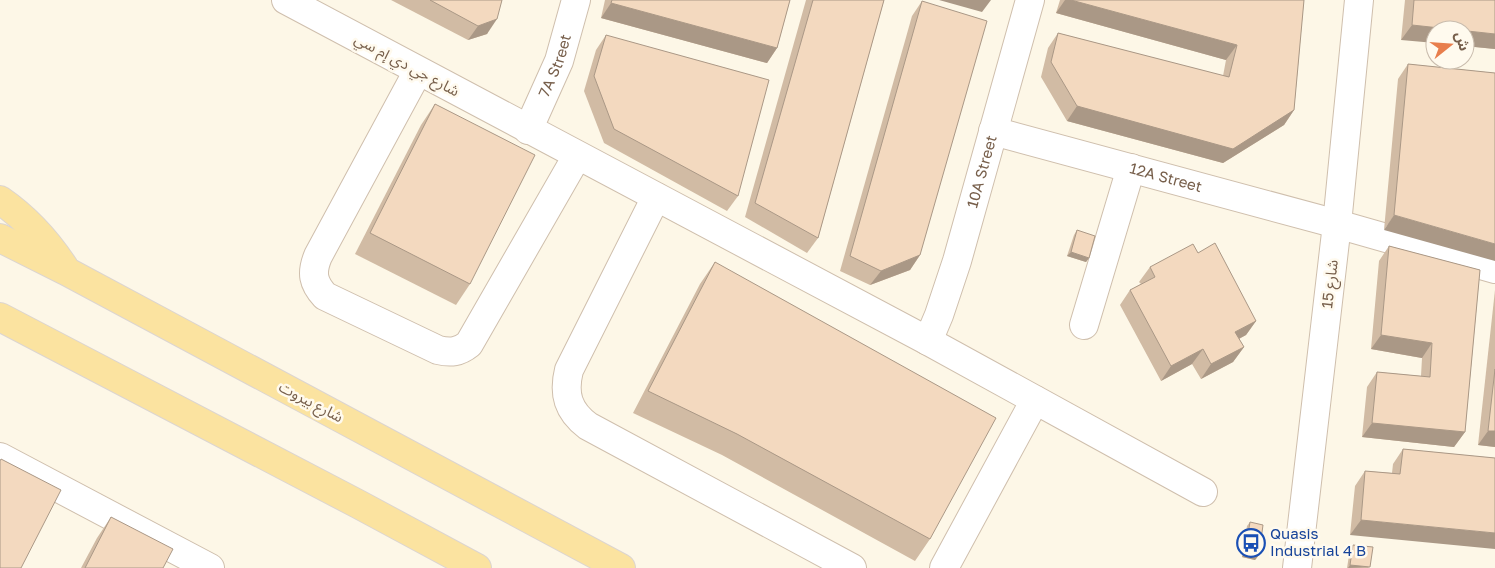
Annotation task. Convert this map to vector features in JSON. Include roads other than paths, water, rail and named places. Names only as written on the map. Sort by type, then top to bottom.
[{"type":"main road","points":[[0,200],[27,221],[42,237],[66,271]]},
{"type":"main road","name":"شارع بيروت","points":[[0,238],[66,271],[621,568]]},
{"type":"main road","points":[[0,317],[477,568]]},
{"type":"street","name":"شارع جي دي إم سي","points":[[286,0],[928,341],[1202,492]]},
{"type":"street","name":"7A Street","points":[[528,130],[559,61],[576,0]]},
{"type":"street","name":"10A Street","points":[[928,341],[952,279],[1030,0]]},
{"type":"street","name":"شارع 15","points":[[1297,568],[1337,224],[1359,0]]},
{"type":"street","points":[[418,71],[318,256],[313,278],[325,296],[438,350],[455,352],[463,349],[469,344],[578,156]]},
{"type":"street","name":"12A Street","points":[[993,131],[1337,224],[1495,269]]},
{"type":"street","points":[[1084,325],[1131,168]]},
{"type":"street","points":[[656,197],[569,370],[566,381],[568,403],[580,420],[588,426],[852,568]]},
{"type":"street","points":[[944,568],[1035,400]]},
{"type":"street","points":[[0,457],[210,568]]},
{"type":"place","name":"Quasis Industrial 4 B","points":[[1251,543]]}]
